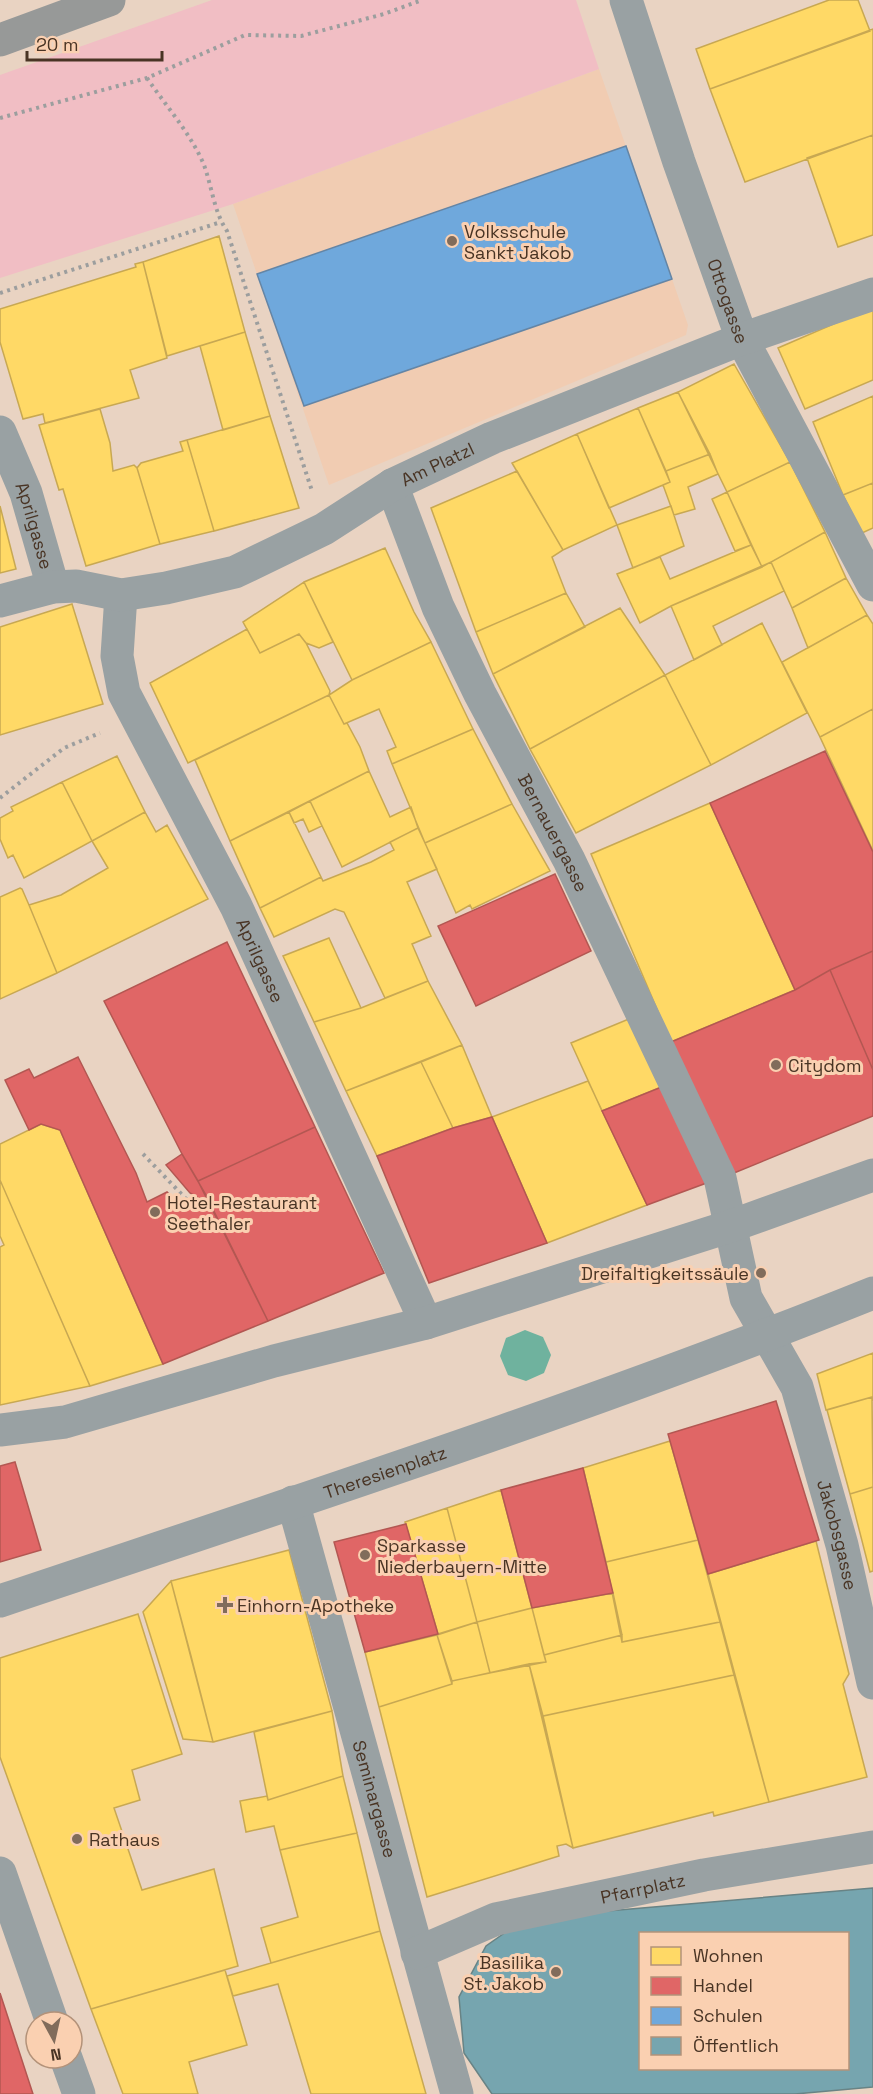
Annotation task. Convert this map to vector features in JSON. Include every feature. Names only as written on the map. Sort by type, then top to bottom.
[{"type":"main road","points":[[0,40],[109,0]]},
{"type":"street","name":"Ottogasse","points":[[626,0],[679,162],[742,339],[873,585]]},
{"type":"street","name":"Am Platzl","points":[[0,601],[53,587],[76,586],[122,595],[166,588],[235,572],[324,529],[392,485],[492,438],[742,339],[873,294]]},
{"type":"street","name":"Aprilgasse","points":[[0,432],[26,493],[53,587]]},
{"type":"street","name":"Bernauergasse","points":[[392,485],[438,608],[480,694],[569,860],[720,1178],[730,1226]]},
{"type":"street","name":"Aprilgasse","points":[[122,595],[117,656],[124,693],[236,906],[426,1323]]},
{"type":"street","points":[[0,1430],[65,1422],[273,1361],[426,1323],[730,1226],[873,1174]]},
{"type":"street","points":[[730,1226],[746,1298],[767,1336]]},
{"type":"street","name":"Theresienplatz","points":[[0,1601],[454,1448],[767,1336],[873,1293]]},
{"type":"street","name":"Jakobsgasse","points":[[767,1336],[797,1387],[842,1545],[873,1683]]},
{"type":"street","name":"Seminargasse","points":[[293,1502],[457,2094]]},
{"type":"street","name":"Pfarrplatz","points":[[417,1953],[496,1919],[704,1875],[873,1847]]},
{"type":"street","points":[[0,1873],[48,2010]]},
{"type":"street","points":[[70,2070],[79,2094]]},
{"type":"path","points":[[0,118],[147,78],[244,34],[301,36],[384,14],[422,0]]},
{"type":"path","points":[[147,78],[184,130],[203,163],[324,529]]},
{"type":"path","points":[[0,292],[221,222]]},
{"type":"path","points":[[0,798],[64,748],[137,717]]},
{"type":"path","points":[[143,1155],[191,1204]]},
{"type":"shaded area","points":[[212,0],[576,0],[599,69],[233,204],[0,278],[0,75]]},
{"type":"shaded area","name":"Volksschule Sankt Jakob","points":[[599,69],[688,325],[686,335],[329,485],[233,204]]},
{"type":"water","points":[[525,1330],[543,1337],[551,1355],[544,1373],[526,1381],[508,1375],[500,1356],[506,1338]]},
{"type":"building: Wohnen","points":[[829,0],[858,0],[870,31],[710,89],[696,49]]},
{"type":"building: Wohnen","points":[[873,29],[873,135],[745,182],[710,89]]},
{"type":"building: Wohnen","points":[[873,135],[873,235],[838,247],[807,158]]},
{"type":"building: Wohnen","points":[[219,236],[245,332],[167,356],[143,262]]},
{"type":"building: Wohnen","points":[[143,262],[167,358],[130,370],[139,398],[45,423],[43,414],[23,419],[0,342],[0,309],[136,267],[135,264]]},
{"type":"building: Wohnen","points":[[873,307],[873,380],[805,409],[778,348]]},
{"type":"building: Wohnen","points":[[245,332],[270,416],[223,430],[200,346]]},
{"type":"building: Wohnen","points":[[734,364],[790,462],[727,492],[678,392]]},
{"type":"building: Wohnen","points":[[678,392],[710,454],[666,471],[638,408]]},
{"type":"building: Wohnen","points":[[873,396],[873,483],[843,495],[813,422]]},
{"type":"building: Wohnen","points":[[638,408],[670,482],[609,508],[577,434]]},
{"type":"building: Wohnen","points":[[100,409],[110,443],[113,471],[134,465],[137,468],[160,544],[86,566],[63,489],[59,490],[39,425]]},
{"type":"building: Wohnen","points":[[270,416],[299,508],[214,531],[187,440]]},
{"type":"building: Wohnen","points":[[577,434],[617,525],[563,550],[512,463]]},
{"type":"building: Wohnen","points":[[187,440],[214,531],[160,544],[137,468],[141,463],[183,451],[180,442]]},
{"type":"building: Wohnen","points":[[710,454],[718,474],[688,487],[695,509],[674,515],[663,485],[670,482],[666,471]]},
{"type":"building: Wohnen","points":[[790,462],[825,532],[762,567],[727,492]]},
{"type":"building: Wohnen","points":[[517,471],[563,550],[552,557],[566,593],[476,632],[431,508]]},
{"type":"building: Wohnen","points":[[873,483],[873,528],[862,533],[843,495]]},
{"type":"building: Wohnen","points":[[727,492],[751,545],[735,551],[712,499]]},
{"type":"building: Wohnen","points":[[0,506],[16,569],[0,573]]},
{"type":"building: Wohnen","points":[[671,506],[684,546],[633,568],[617,525]]},
{"type":"building: Wohnen","points":[[825,532],[846,578],[792,608],[771,562]]},
{"type":"building: Wohnen","points":[[751,545],[762,567],[671,606],[640,623],[617,574],[660,557],[670,579]]},
{"type":"building: Wohnen","points":[[385,548],[414,612],[431,642],[352,680],[304,582]]},
{"type":"building: Wohnen","points":[[771,562],[784,591],[713,626],[722,645],[694,660],[671,606]]},
{"type":"building: Wohnen","points":[[846,578],[867,615],[808,648],[792,608]]},
{"type":"building: Wohnen","points":[[304,582],[333,642],[319,648],[306,643],[299,634],[260,653],[243,622]]},
{"type":"building: Wohnen","points":[[566,593],[585,627],[493,674],[476,632]]},
{"type":"building: Wohnen","points":[[72,604],[103,704],[0,735],[0,627]]},
{"type":"building: Wohnen","points":[[620,608],[665,675],[530,749],[493,674]]},
{"type":"building: Wohnen","points":[[867,615],[873,624],[873,709],[820,737],[782,662]]},
{"type":"building: Wohnen","points":[[762,623],[807,713],[711,765],[665,675]]},
{"type":"building: Wohnen","points":[[247,629],[260,653],[299,634],[306,643],[330,691],[329,695],[188,763],[150,683]]},
{"type":"building: Wohnen","points":[[431,642],[473,729],[392,764],[387,751],[396,747],[379,709],[344,724],[329,695],[352,680]]},
{"type":"building: Wohnen","points":[[665,675],[711,765],[576,833],[530,749]]},
{"type":"building: Wohnen","points":[[329,695],[344,724],[347,723],[360,747],[369,771],[230,841],[195,760]]},
{"type":"building: Wohnen","points":[[873,709],[873,851],[820,737]]},
{"type":"building: Wohnen","points":[[473,729],[512,804],[425,843],[392,764]]},
{"type":"building: Wohnen","points":[[117,756],[145,812],[92,841],[62,782]]},
{"type":"building: Wohnen","points":[[369,771],[390,817],[411,807],[418,828],[342,867],[310,801]]},
{"type":"building: Wohnen","points":[[62,782],[92,841],[24,878],[13,855],[8,858],[0,839],[0,818],[13,811],[11,807]]},
{"type":"building: Wohnen","points":[[310,801],[322,826],[309,832],[303,819],[294,823],[289,812]]},
{"type":"building: Wohnen","points":[[710,803],[795,990],[671,1042],[591,854]]},
{"type":"building: Wohnen","points":[[512,804],[550,871],[472,909],[470,905],[456,913],[425,843]]},
{"type":"building: Wohnen","points":[[145,812],[156,832],[167,825],[208,899],[57,973],[29,905],[61,895],[108,868],[92,841]]},
{"type":"building: Wohnen","points":[[289,812],[321,877],[260,908],[230,841]]},
{"type":"building: Wohnen","points":[[418,828],[437,869],[407,882],[431,936],[412,944],[428,981],[385,998],[344,912],[335,909],[274,937],[260,908],[321,877],[323,881],[371,862],[394,850],[390,842]]},
{"type":"building: Wohnen","points":[[20,888],[57,973],[0,999],[0,897]]},
{"type":"building: Wohnen","points":[[329,938],[361,1008],[314,1022],[283,956]]},
{"type":"building: Wohnen","points":[[428,981],[462,1045],[346,1091],[314,1022],[361,1008]]},
{"type":"building: Wohnen","points":[[636,1016],[669,1084],[602,1111],[571,1043]]},
{"type":"building: Wohnen","points":[[462,1045],[492,1117],[453,1128],[421,1062]]},
{"type":"building: Wohnen","points":[[421,1062],[453,1128],[377,1156],[346,1091]]},
{"type":"building: Wohnen","points":[[588,1081],[647,1205],[547,1243],[492,1117]]},
{"type":"building: Wohnen","points":[[41,1124],[60,1130],[163,1364],[90,1386],[0,1180],[0,1144]]},
{"type":"building: Wohnen","points":[[0,1180],[90,1386],[0,1405],[0,1247],[4,1245],[0,1236]]},
{"type":"building: Wohnen","points":[[873,1353],[873,1401],[872,1397],[826,1410],[817,1374]]},
{"type":"building: Wohnen","points":[[872,1397],[873,1487],[850,1494],[827,1410]]},
{"type":"building: Wohnen","points":[[670,1441],[698,1540],[606,1562],[583,1468]]},
{"type":"building: Wohnen","points":[[873,1487],[873,1571],[870,1572],[850,1494]]},
{"type":"building: Wohnen","points":[[501,1490],[532,1608],[477,1622],[447,1508]]},
{"type":"building: Wohnen","points":[[447,1508],[477,1622],[438,1634],[405,1522]]},
{"type":"building: Wohnen","points":[[698,1540],[720,1622],[622,1642],[606,1562]]},
{"type":"building: Wohnen","points":[[816,1541],[849,1674],[843,1684],[867,1777],[769,1802],[708,1574]]},
{"type":"building: Wohnen","points":[[289,1550],[332,1711],[213,1742],[171,1581]]},
{"type":"building: Wohnen","points":[[171,1581],[213,1742],[183,1739],[143,1612]]},
{"type":"building: Wohnen","points":[[613,1593],[622,1635],[544,1655],[532,1608]]},
{"type":"building: Wohnen","points":[[532,1608],[546,1662],[490,1673],[477,1622]]},
{"type":"building: Wohnen","name":"Rathaus","points":[[138,1614],[182,1754],[132,1770],[140,1800],[114,1808],[142,1890],[214,1869],[238,1966],[91,2009],[0,1757],[0,1658]]},
{"type":"building: Wohnen","points":[[477,1622],[490,1673],[452,1681],[437,1635]]},
{"type":"building: Wohnen","points":[[720,1622],[734,1675],[543,1716],[529,1664],[546,1662],[544,1655],[622,1635],[622,1642]]},
{"type":"building: Wohnen","points":[[437,1635],[452,1684],[379,1707],[365,1652]]},
{"type":"building: Wohnen","points":[[529,1664],[573,1848],[566,1844],[557,1846],[559,1856],[427,1897],[379,1707],[452,1684],[452,1681]]},
{"type":"building: Wohnen","points":[[734,1675],[769,1802],[714,1816],[713,1812],[573,1848],[543,1716]]},
{"type":"building: Wohnen","points":[[332,1711],[343,1776],[268,1800],[254,1732]]},
{"type":"building: Wohnen","points":[[343,1776],[357,1833],[280,1850],[274,1826],[246,1832],[240,1801],[267,1796],[268,1800]]},
{"type":"building: Wohnen","points":[[357,1833],[380,1931],[271,1963],[261,1928],[298,1917],[280,1850]]},
{"type":"building: Wohnen","points":[[380,1931],[426,2094],[311,2094],[278,1984],[233,1996],[227,1976]]},
{"type":"building: Wohnen","points":[[225,1970],[247,2045],[189,2062],[198,2094],[123,2094],[91,2009]]},
{"type":"building: Handel","points":[[825,751],[873,852],[873,951],[830,970],[795,990],[710,803]]},
{"type":"building: Handel","points":[[555,874],[591,951],[476,1006],[438,926]]},
{"type":"building: Handel","points":[[227,942],[315,1127],[198,1181],[104,1001]]},
{"type":"building: Handel","points":[[873,951],[873,1070],[830,970]]},
{"type":"building: Handel","points":[[830,970],[873,1070],[873,1116],[734,1173],[671,1042],[795,990]]},
{"type":"building: Handel","name":"Hotel-Restaurant Seethaler","points":[[78,1057],[136,1173],[147,1202],[167,1192],[183,1209],[200,1199],[190,1193],[166,1165],[182,1154],[206,1195],[268,1321],[163,1364],[60,1130],[41,1124],[29,1130],[5,1080],[29,1069],[34,1078]]},
{"type":"building: Handel","points":[[669,1084],[712,1181],[647,1205],[602,1111]]},
{"type":"building: Handel","points":[[492,1117],[547,1243],[429,1283],[377,1156],[453,1128]]},
{"type":"building: Handel","points":[[315,1127],[384,1273],[268,1321],[198,1181]]},
{"type":"building: Handel","points":[[776,1401],[819,1540],[708,1574],[668,1434]]},
{"type":"building: Handel","points":[[15,1462],[41,1550],[0,1562],[0,1466]]},
{"type":"building: Handel","points":[[583,1468],[613,1593],[532,1608],[501,1490]]},
{"type":"building: Handel","points":[[406,1524],[438,1634],[365,1652],[334,1542]]},
{"type":"building: Handel","points":[[0,1993],[33,2094],[0,2094]]},
{"type":"building: Schulen","points":[[626,146],[672,279],[304,406],[257,274]]},
{"type":"building: Öffentlich","name":"Basilika St. Jakob","points":[[873,1888],[873,2087],[795,2094],[492,2094],[464,2053],[459,1997],[486,1946],[526,1918]]},
{"type":"place","name":"Volksschule Sankt Jakob","points":[[452,241]]},
{"type":"place","name":"Citydom","points":[[776,1065]]},
{"type":"place","name":"Hotel-Restaurant Seethaler","points":[[155,1212]]},
{"type":"place","name":"Dreifaltigkeitssäule","points":[[761,1273]]},
{"type":"place","name":"Sparkasse Niederbayern-Mitte","points":[[365,1555]]},
{"type":"place","name":"Einhorn-Apotheke","points":[[225,1605]]},
{"type":"place","name":"Rathaus","points":[[77,1839]]},
{"type":"place","name":"Basilika St. Jakob","points":[[556,1972]]}]
